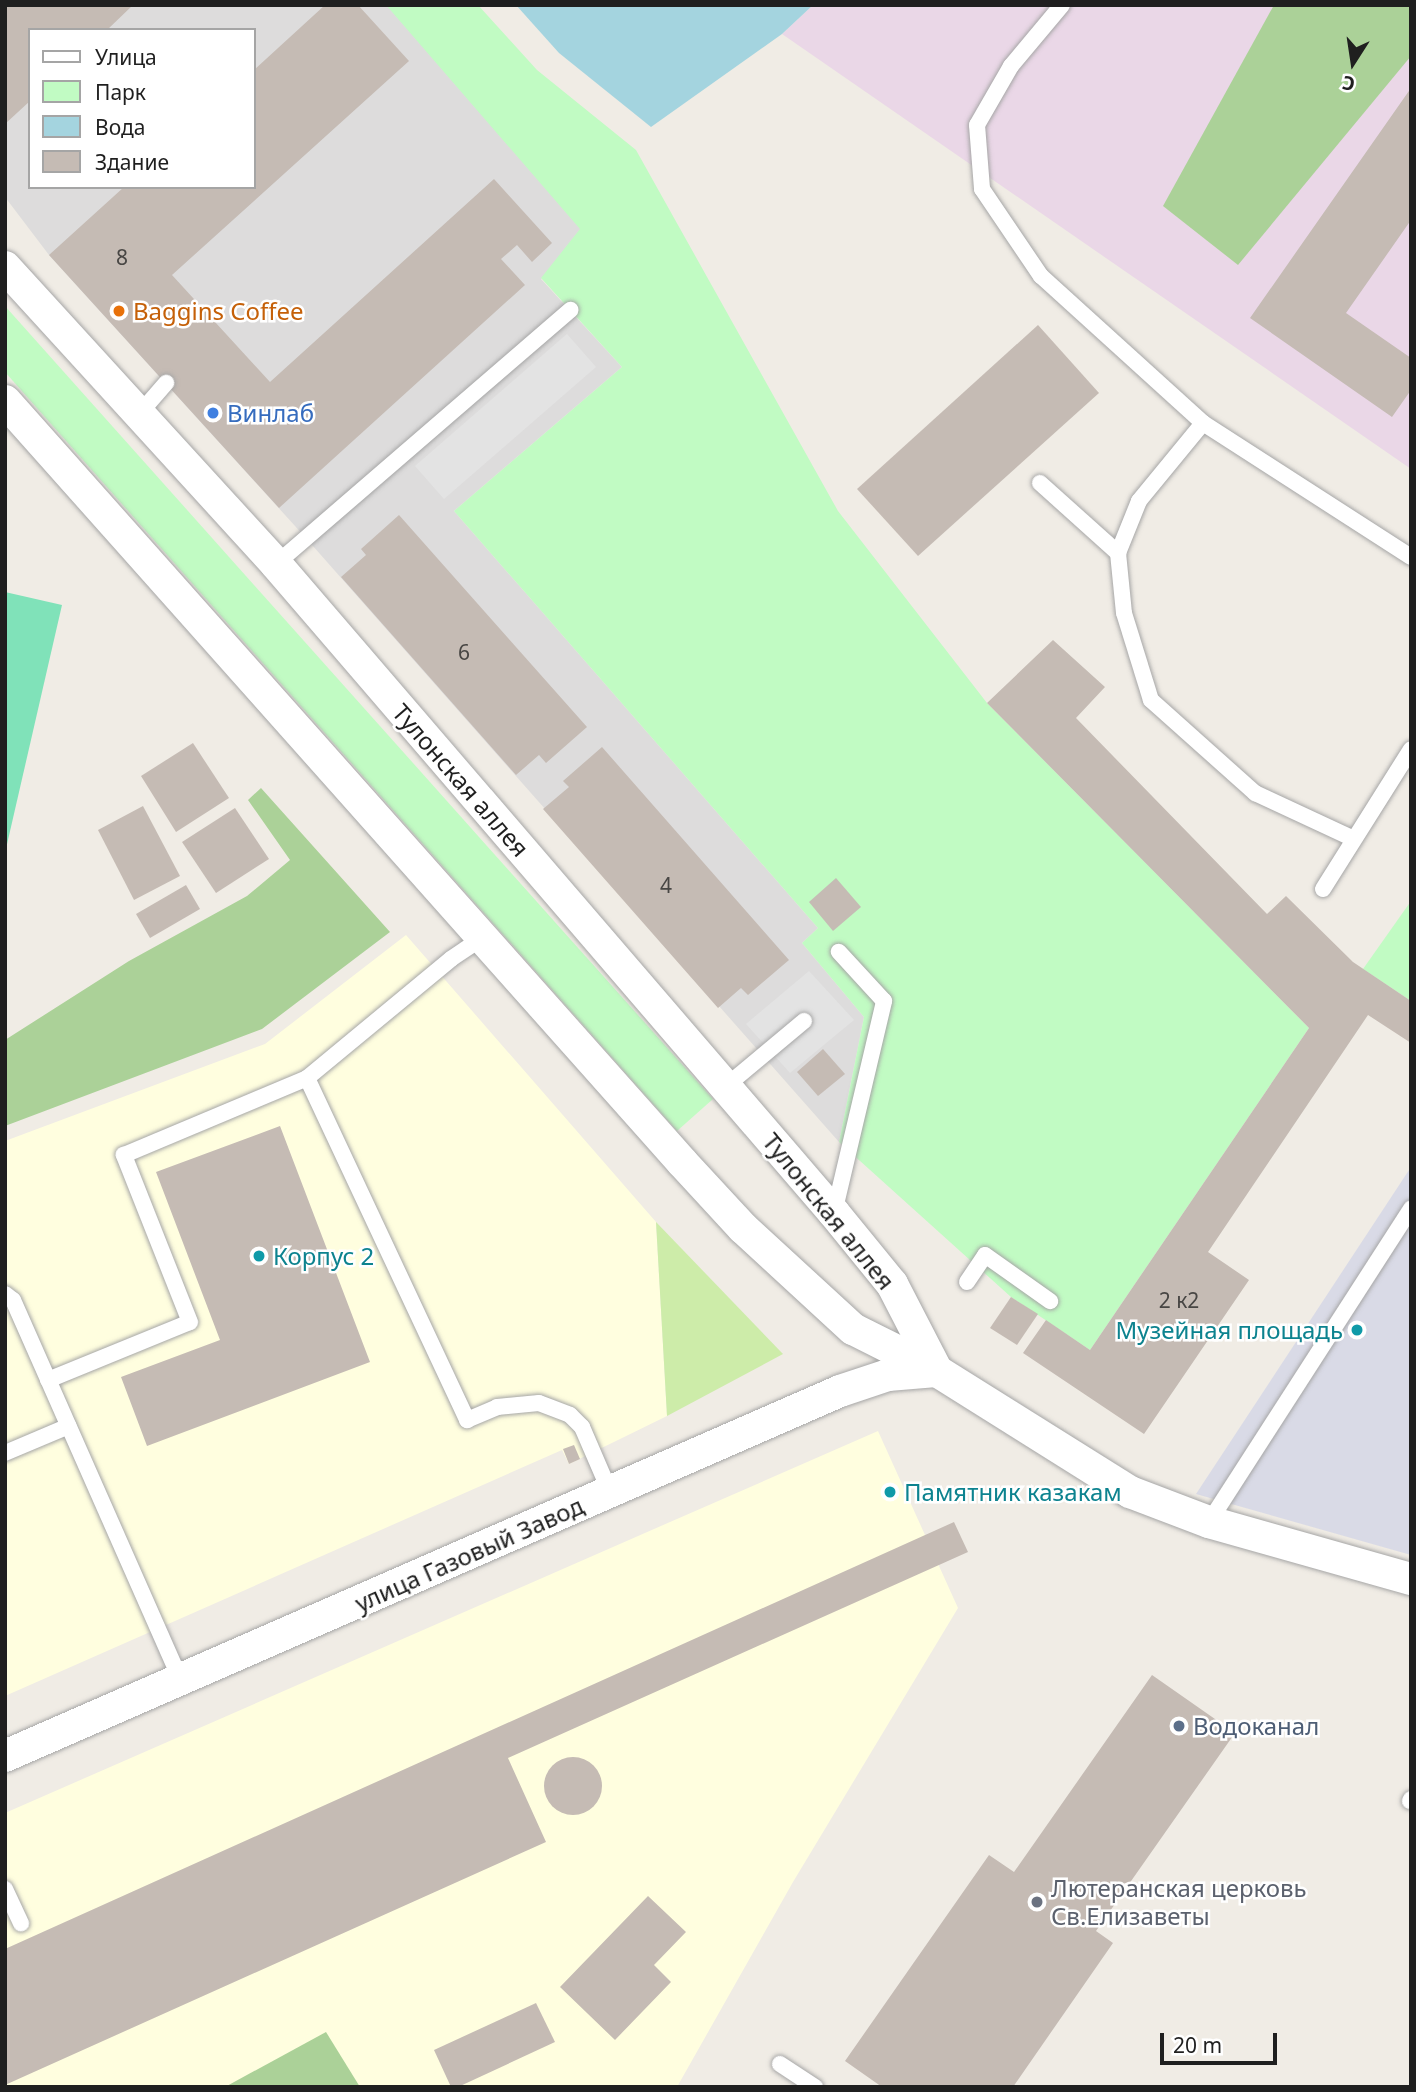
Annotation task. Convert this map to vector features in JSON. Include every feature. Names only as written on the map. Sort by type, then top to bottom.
[{"type":"street","name":"Тулонская аллея","points":[[5,267],[276,564],[834,1213],[892,1284],[937,1371]]},
{"type":"street","points":[[5,401],[743,1228],[852,1329],[937,1371],[1130,1492],[1209,1522],[1411,1579]]},
{"type":"street","name":"улица Газовый Завод","points":[[5,1756],[840,1391],[888,1375],[937,1371]]},
{"type":"lane","points":[[1062,5],[1010,66],[977,125],[982,189],[1041,276],[1203,423],[1411,558]]},
{"type":"lane","points":[[276,564],[570,310]]},
{"type":"lane","points":[[140,413],[166,383]]},
{"type":"lane","points":[[1203,423],[1139,500],[1118,553],[1124,613],[1151,700],[1255,793],[1354,839]]},
{"type":"lane","points":[[1040,483],[1118,553]]},
{"type":"lane","points":[[1323,889],[1411,749]]},
{"type":"lane","points":[[48,1380],[190,1322],[124,1155],[307,1078],[451,959],[482,937]]},
{"type":"lane","points":[[834,1213],[884,1002],[839,952]]},
{"type":"lane","points":[[725,1087],[804,1021]]},
{"type":"lane","points":[[307,1078],[467,1420],[498,1407],[539,1403],[570,1415],[582,1427],[610,1492]]},
{"type":"lane","points":[[1209,1522],[1411,1209]]},
{"type":"lane","points":[[967,1282],[985,1255],[1050,1301]]},
{"type":"lane","points":[[5,1294],[13,1300],[181,1681]]},
{"type":"lane","points":[[5,1453],[69,1426]]},
{"type":"lane","points":[[5,1889],[21,1923]]},
{"type":"lane","points":[[780,2064],[816,2087]]},
{"type":"shaded area","points":[[5,5],[398,5],[595,226],[541,279],[622,367],[454,511],[818,928],[802,943],[864,1017],[839,1142],[305,537],[49,255],[5,197]]},
{"type":"shaded area","points":[[813,5],[1411,5],[1411,469],[782,34]]},
{"type":"shaded area","points":[[567,334],[596,367],[444,499],[415,466]]},
{"type":"shaded area","points":[[406,935],[656,1222],[667,1416],[569,1464],[562,1450],[5,1696],[5,1141],[265,1044]]},
{"type":"shaded area","points":[[809,971],[854,1020],[790,1073],[746,1024]]},
{"type":"shaded area","name":"Музейная площадь","points":[[1411,1167],[1411,1555],[1196,1494]]},
{"type":"shaded area","points":[[878,1431],[958,1608],[793,1882],[677,2087],[5,2087],[5,1813]]},
{"type":"green space","points":[[386,5],[478,5],[537,70],[636,150],[838,511],[987,703],[1309,1028],[1090,1350],[1011,1297],[839,1142],[864,1017],[802,943],[818,928],[454,511],[622,367],[541,278],[580,229]]},
{"type":"green space","points":[[1274,5],[1411,5],[1411,56],[1238,265],[1163,206]]},
{"type":"green space","points":[[5,306],[713,1099],[677,1131],[5,372]]},
{"type":"green space","points":[[5,592],[62,605],[5,853]]},
{"type":"green space","points":[[261,788],[390,932],[262,1029],[5,1126],[5,1040],[129,961],[247,896],[290,860],[248,800]]},
{"type":"green space","points":[[1411,901],[1411,1001],[1363,969]]},
{"type":"green space","points":[[656,1222],[783,1354],[667,1416]]},
{"type":"green space","points":[[326,2032],[360,2087],[225,2087]]},
{"type":"water","points":[[516,5],[813,5],[782,34],[651,127],[559,53]]},
{"type":"building","points":[[5,5],[133,5],[109,28],[28,28],[28,103],[5,124]]},
{"type":"building","points":[[325,5],[358,5],[409,61],[172,275],[270,382],[494,179],[552,243],[532,262],[517,245],[501,259],[525,285],[279,508],[49,255],[122,189],[256,189],[256,68]]},
{"type":"building","points":[[1411,88],[1411,220],[1346,313],[1411,358],[1411,390],[1392,417],[1250,318]]},
{"type":"building","points":[[1038,325],[1099,393],[918,556],[857,489]]},
{"type":"building","points":[[399,515],[587,727],[546,763],[539,755],[516,775],[341,577],[366,555],[361,549]]},
{"type":"building","points":[[1053,640],[1105,687],[1076,718],[1267,914],[1286,896],[1353,962],[1411,1001],[1411,1043],[1368,1015],[1208,1252],[1249,1280],[1144,1434],[1023,1353],[1046,1320],[1090,1350],[1309,1028],[987,703]]},
{"type":"building","points":[[193,743],[229,798],[176,832],[141,776]]},
{"type":"building","points":[[602,747],[789,960],[748,995],[741,988],[718,1008],[543,809],[569,787],[563,781]]},
{"type":"building","points":[[143,806],[180,876],[134,900],[98,830]]},
{"type":"building","points":[[235,808],[269,859],[216,893],[182,842]]},
{"type":"building","points":[[836,878],[861,907],[833,931],[809,902]]},
{"type":"building","points":[[186,885],[200,909],[150,938],[136,914]]},
{"type":"building","points":[[823,1049],[845,1074],[818,1096],[797,1072]]},
{"type":"building","name":"Корпус 2","points":[[280,1126],[370,1362],[147,1446],[121,1377],[220,1340],[156,1172]]},
{"type":"building","points":[[1011,1297],[1038,1314],[1017,1345],[990,1328]]},
{"type":"building","points":[[574,1445],[580,1459],[569,1464],[563,1449]]},
{"type":"building","points":[[954,1522],[968,1552],[508,1758],[546,1842],[5,2085],[5,1949]]},
{"type":"building","name":"Лютеранская церковь Св.Елизаветы","points":[[1152,1675],[1235,1733],[1096,1931],[1113,1943],[1013,2087],[882,2087],[845,2061],[989,1855],[1014,1872]]},
{"type":"building","points":[[567,1757],[579,1757],[594,1765],[602,1780],[602,1792],[594,1807],[579,1815],[567,1815],[552,1807],[544,1792],[544,1780],[552,1765]]},
{"type":"building","points":[[648,1896],[686,1932],[654,1965],[671,1982],[615,2040],[560,1987]]},
{"type":"building","points":[[536,2003],[555,2042],[458,2087],[451,2087],[434,2050]]},
{"type":"place","name":"Baggins Coffee","points":[[119,311]]},
{"type":"place","name":"Винлаб","points":[[213,413]]},
{"type":"place","name":"Корпус 2","points":[[259,1256]]},
{"type":"place","name":"Музейная площадь","points":[[1357,1330]]},
{"type":"place","name":"Памятник казакам","points":[[890,1492]]},
{"type":"place","name":"Водоканал","points":[[1179,1726]]},
{"type":"place","name":"Лютеранская церковь Св.Елизаветы","points":[[1037,1902]]}]
